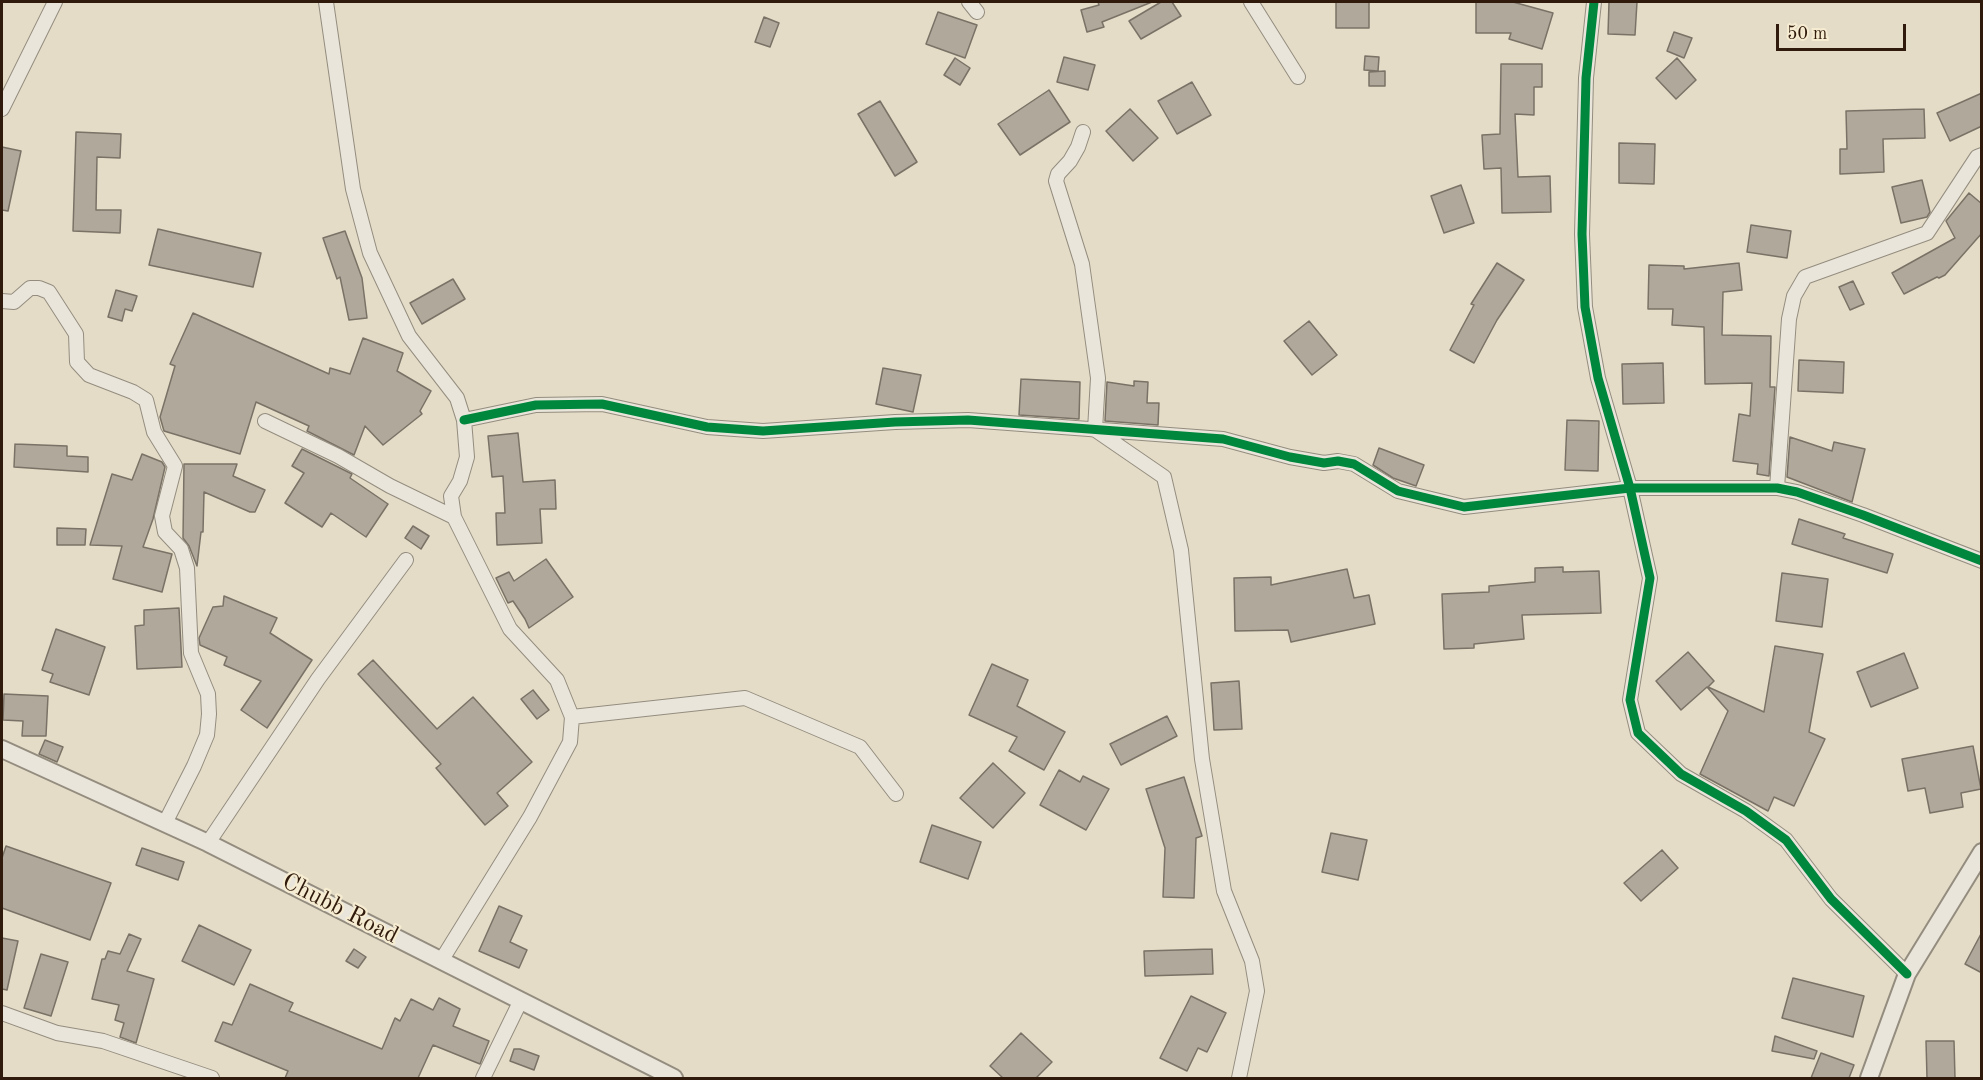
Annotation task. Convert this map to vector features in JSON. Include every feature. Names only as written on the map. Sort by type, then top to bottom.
[{"type":"street","points":[[2,109],[55,2]]},
{"type":"street","points":[[326,2],[353,189],[370,253],[409,336],[457,398],[464,420],[467,457],[460,481],[451,496],[454,517],[510,629],[557,680],[572,717],[570,742],[530,817],[441,961]]},
{"type":"street","points":[[1251,2],[1298,77]]},
{"type":"street","points":[[1594,2],[1586,78],[1582,234],[1585,307],[1598,378],[1630,488],[1650,578],[1630,700],[1638,733],[1681,774],[1746,811],[1786,840],[1831,899],[1907,974]]},
{"type":"street","points":[[1083,132],[1070,162],[1058,174],[1056,181],[1082,264],[1098,378],[1095,430]]},
{"type":"street","points":[[1777,488],[1789,319],[1794,296],[1805,277],[1927,233],[1977,157],[1982,155]]},
{"type":"street","points":[[2,302],[14,302],[30,288],[39,288],[49,292],[76,334],[76,362],[89,375],[133,392],[146,400],[154,432],[175,466],[162,516],[165,532],[181,549],[187,568],[191,653],[208,694],[209,714],[207,735],[165,823]]},
{"type":"street","points":[[464,420],[536,405],[603,404],[708,427],[763,430],[968,420],[1223,439],[1290,457],[1324,463],[1338,461],[1354,464],[1398,491],[1464,507],[1630,488],[1777,488],[1797,492],[1863,515],[1982,561]]},
{"type":"street","points":[[265,421],[338,456],[390,486],[454,517]]},
{"type":"street","points":[[1095,430],[1164,477],[1181,550],[1202,759],[1224,891],[1252,961],[1257,991],[1239,1078]]},
{"type":"street","points":[[208,843],[318,679],[406,560]]},
{"type":"street","points":[[572,717],[745,698],[860,747],[896,794]]},
{"type":"street","name":"Chubb Road","points":[[2,749],[208,843],[674,1078]]},
{"type":"street","points":[[1869,1078],[1907,974],[1982,852]]},
{"type":"street","points":[[483,1078],[520,1002]]},
{"type":"street","points":[[2,1013],[57,1033],[103,1041],[212,1078]]},
{"type":"building","points":[[1098,2],[1152,2],[1102,22],[1104,27],[1087,32],[1081,10],[1099,5]]},
{"type":"building","points":[[1161,2],[1172,2],[1181,16],[1141,39],[1129,21]]},
{"type":"building","points":[[1336,2],[1369,2],[1369,28],[1336,28]]},
{"type":"building","points":[[1476,2],[1513,2],[1553,13],[1542,49],[1509,39],[1511,33],[1476,33]]},
{"type":"building","points":[[1609,2],[1637,2],[1635,35],[1608,34]]},
{"type":"building","points":[[938,12],[977,25],[965,58],[926,44]]},
{"type":"building","points":[[764,17],[779,23],[770,47],[755,42]]},
{"type":"building","points":[[1674,32],[1692,38],[1684,58],[1667,51]]},
{"type":"building","points":[[1365,56],[1379,57],[1378,71],[1364,70]]},
{"type":"building","points":[[1064,57],[1095,65],[1088,90],[1057,82]]},
{"type":"building","points":[[955,58],[970,68],[960,85],[944,75]]},
{"type":"building","points":[[1677,58],[1696,80],[1676,99],[1656,78]]},
{"type":"building","points":[[1501,64],[1542,64],[1542,87],[1534,87],[1534,115],[1515,114],[1518,177],[1550,176],[1551,212],[1502,213],[1501,168],[1484,169],[1482,135],[1500,134]]},
{"type":"building","points":[[1385,71],[1385,86],[1369,86],[1369,72]]},
{"type":"building","points":[[1192,82],[1211,115],[1177,134],[1158,101]]},
{"type":"building","points":[[1049,90],[1070,122],[1020,155],[998,124]]},
{"type":"building","points":[[1982,93],[1982,126],[1950,141],[1937,113]]},
{"type":"building","points":[[880,101],[917,162],[895,176],[858,114]]},
{"type":"building","points":[[1130,109],[1158,138],[1133,161],[1106,131]]},
{"type":"building","points":[[1924,109],[1925,138],[1883,139],[1884,172],[1840,174],[1840,149],[1847,149],[1846,111]]},
{"type":"building","points":[[76,132],[121,134],[120,158],[97,157],[96,210],[121,210],[120,233],[73,231]]},
{"type":"building","points":[[1619,143],[1655,144],[1654,184],[1619,183]]},
{"type":"building","points":[[2,147],[21,151],[8,211],[2,210]]},
{"type":"building","points":[[1922,180],[1930,212],[1927,217],[1901,223],[1892,187]]},
{"type":"building","points":[[1461,185],[1474,223],[1444,233],[1431,196]]},
{"type":"building","points":[[1969,193],[1982,204],[1982,233],[1945,275],[1904,294],[1892,273],[1955,238],[1946,221]]},
{"type":"building","points":[[1751,225],[1791,231],[1787,258],[1747,252]]},
{"type":"building","points":[[158,229],[261,253],[253,287],[149,265]]},
{"type":"building","points":[[345,231],[362,278],[367,318],[349,320],[340,277],[337,279],[323,238]]},
{"type":"building","points":[[1497,263],[1524,280],[1497,320],[1474,363],[1450,350],[1474,305],[1471,304]]},
{"type":"building","points":[[1739,263],[1742,290],[1723,292],[1722,335],[1771,336],[1770,387],[1775,387],[1769,476],[1757,474],[1758,464],[1733,461],[1739,414],[1750,416],[1752,383],[1705,384],[1704,327],[1672,325],[1673,309],[1648,309],[1649,265],[1684,266],[1684,269]]},
{"type":"building","points":[[453,279],[465,299],[422,324],[410,303]]},
{"type":"building","points":[[1853,281],[1864,304],[1850,310],[1839,287]]},
{"type":"building","points":[[116,290],[137,296],[132,311],[125,309],[122,321],[108,317]]},
{"type":"building","points":[[193,313],[329,374],[330,368],[350,374],[363,338],[403,353],[397,371],[431,391],[420,411],[422,414],[383,445],[365,426],[354,455],[307,431],[309,426],[256,402],[240,454],[164,431],[160,417],[175,366],[170,364]]},
{"type":"building","points":[[1309,321],[1337,355],[1312,375],[1284,341]]},
{"type":"building","points":[[1799,360],[1844,362],[1843,393],[1798,391]]},
{"type":"building","points":[[1663,363],[1664,403],[1623,404],[1622,364]]},
{"type":"building","points":[[883,368],[921,375],[913,412],[876,404]]},
{"type":"building","points":[[1021,379],[1080,382],[1079,419],[1019,415]]},
{"type":"building","points":[[1134,381],[1148,382],[1147,403],[1159,403],[1158,425],[1105,421],[1107,382],[1134,386]]},
{"type":"building","points":[[1567,420],[1599,421],[1598,471],[1565,470]]},
{"type":"building","points":[[518,433],[523,482],[555,480],[556,509],[540,509],[542,543],[497,545],[496,513],[505,513],[503,476],[492,477],[488,436]]},
{"type":"building","points":[[1790,437],[1832,451],[1834,442],[1865,449],[1852,502],[1787,477]]},
{"type":"building","points":[[15,444],[67,446],[67,456],[88,457],[88,472],[14,467]]},
{"type":"building","points":[[1379,448],[1424,465],[1416,486],[1393,478],[1373,465]]},
{"type":"building","points":[[302,449],[352,474],[350,478],[388,504],[366,537],[331,513],[322,527],[285,503],[304,473],[292,466]]},
{"type":"building","points":[[142,454],[162,462],[165,467],[153,519],[143,547],[172,554],[162,592],[113,579],[122,546],[90,545],[112,474],[132,480]]},
{"type":"building","points":[[184,464],[237,464],[233,476],[265,490],[255,512],[250,512],[204,492],[203,532],[201,532],[197,566],[183,538]]},
{"type":"building","points":[[1799,519],[1845,534],[1843,538],[1893,554],[1887,573],[1792,544]]},
{"type":"building","points":[[413,526],[429,536],[421,549],[405,538]]},
{"type":"building","points":[[57,528],[86,529],[85,545],[57,545]]},
{"type":"building","points":[[546,559],[573,597],[529,628],[513,601],[508,603],[496,578],[509,572],[514,581]]},
{"type":"building","points":[[1563,567],[1563,572],[1599,571],[1601,613],[1522,615],[1524,639],[1474,644],[1474,648],[1444,649],[1442,594],[1489,592],[1489,586],[1535,582],[1535,568]]},
{"type":"building","points":[[1347,569],[1354,598],[1369,595],[1375,624],[1291,642],[1288,630],[1235,631],[1234,578],[1271,577],[1271,585]]},
{"type":"building","points":[[1782,573],[1828,579],[1822,627],[1776,621]]},
{"type":"building","points":[[224,596],[277,618],[270,633],[312,660],[267,728],[241,710],[261,681],[224,665],[227,657],[200,645],[199,638],[213,607],[223,606]]},
{"type":"building","points":[[179,608],[182,667],[137,669],[135,626],[144,625],[144,610]]},
{"type":"building","points":[[56,629],[105,647],[89,695],[50,682],[53,674],[42,670]]},
{"type":"building","points":[[1775,646],[1823,654],[1809,732],[1825,739],[1794,806],[1774,797],[1768,811],[1700,774],[1728,711],[1707,687],[1681,710],[1656,681],[1688,652],[1714,681],[1708,687],[1764,712]]},
{"type":"building","points":[[1904,653],[1918,688],[1871,707],[1857,672]]},
{"type":"building","points":[[373,660],[437,729],[473,697],[532,762],[497,793],[508,806],[485,825],[436,768],[441,764],[358,674]]},
{"type":"building","points":[[992,664],[1028,680],[1017,706],[1065,732],[1044,770],[1009,751],[1017,737],[969,715]]},
{"type":"building","points":[[1239,681],[1242,729],[1214,730],[1211,683]]},
{"type":"building","points":[[533,690],[549,710],[537,719],[521,699]]},
{"type":"building","points":[[4,694],[48,696],[46,736],[22,736],[23,721],[3,720]]},
{"type":"building","points":[[1167,716],[1177,736],[1121,765],[1110,744]]},
{"type":"building","points":[[45,740],[63,747],[57,762],[39,754]]},
{"type":"building","points":[[1973,746],[1981,789],[1961,793],[1963,807],[1930,813],[1925,788],[1908,791],[1902,759]]},
{"type":"building","points":[[993,763],[1025,793],[993,828],[960,798]]},
{"type":"building","points":[[1059,770],[1080,782],[1083,776],[1109,789],[1086,830],[1040,805]]},
{"type":"building","points":[[1184,777],[1202,836],[1196,838],[1194,898],[1163,897],[1165,848],[1146,789]]},
{"type":"building","points":[[932,825],[981,842],[968,879],[920,862]]},
{"type":"building","points":[[1331,833],[1367,840],[1358,880],[1322,872]]},
{"type":"building","points":[[6,846],[111,883],[90,940],[2,908],[2,858]]},
{"type":"building","points":[[142,848],[184,862],[178,880],[136,865]]},
{"type":"building","points":[[1662,850],[1678,868],[1641,901],[1624,883]]},
{"type":"building","points":[[499,906],[522,916],[510,942],[527,950],[519,968],[479,951]]},
{"type":"building","points":[[199,925],[251,950],[234,985],[182,961]]},
{"type":"building","points":[[1982,932],[1982,973],[1965,964]]},
{"type":"building","points":[[129,934],[141,939],[127,971],[154,979],[136,1043],[120,1037],[124,1023],[115,1020],[119,1005],[92,999],[102,959],[105,959],[108,951],[120,954]]},
{"type":"building","points":[[2,938],[18,941],[7,990],[2,989]]},
{"type":"building","points":[[354,949],[366,957],[358,968],[346,961]]},
{"type":"building","points":[[1212,949],[1213,974],[1145,976],[1144,951]]},
{"type":"building","points":[[41,954],[68,962],[51,1016],[24,1008]]},
{"type":"building","points":[[1793,978],[1864,996],[1853,1037],[1782,1018]]},
{"type":"building","points":[[250,984],[293,1003],[289,1011],[382,1049],[395,1018],[400,1021],[411,999],[433,1010],[439,998],[460,1009],[453,1026],[489,1041],[480,1064],[433,1045],[418,1078],[285,1078],[288,1071],[215,1041],[223,1022],[232,1025]]},
{"type":"building","points":[[1191,996],[1226,1013],[1207,1052],[1198,1048],[1187,1071],[1160,1058]]},
{"type":"building","points":[[1021,1033],[1052,1062],[1036,1078],[1003,1078],[990,1066]]},
{"type":"building","points":[[1775,1036],[1817,1051],[1814,1059],[1772,1051]]},
{"type":"building","points":[[1926,1041],[1954,1041],[1955,1078],[1927,1078]]},
{"type":"building","points":[[514,1049],[539,1056],[534,1070],[510,1061]]},
{"type":"building","points":[[1821,1053],[1854,1065],[1849,1078],[1811,1078]]},
{"type":"cycle path","points":[[1594,2],[1586,78],[1582,234],[1585,307],[1598,378],[1630,488],[1650,578],[1630,700],[1638,733],[1681,774],[1746,811],[1786,840],[1831,899],[1907,974]]},
{"type":"cycle path","points":[[464,420],[536,405],[602,404],[707,427],[763,431],[895,422],[968,420],[1223,439],[1290,457],[1324,463],[1338,461],[1354,464],[1398,491],[1464,507],[1630,488],[1777,488],[1797,492],[1863,515],[1982,561]]}]
